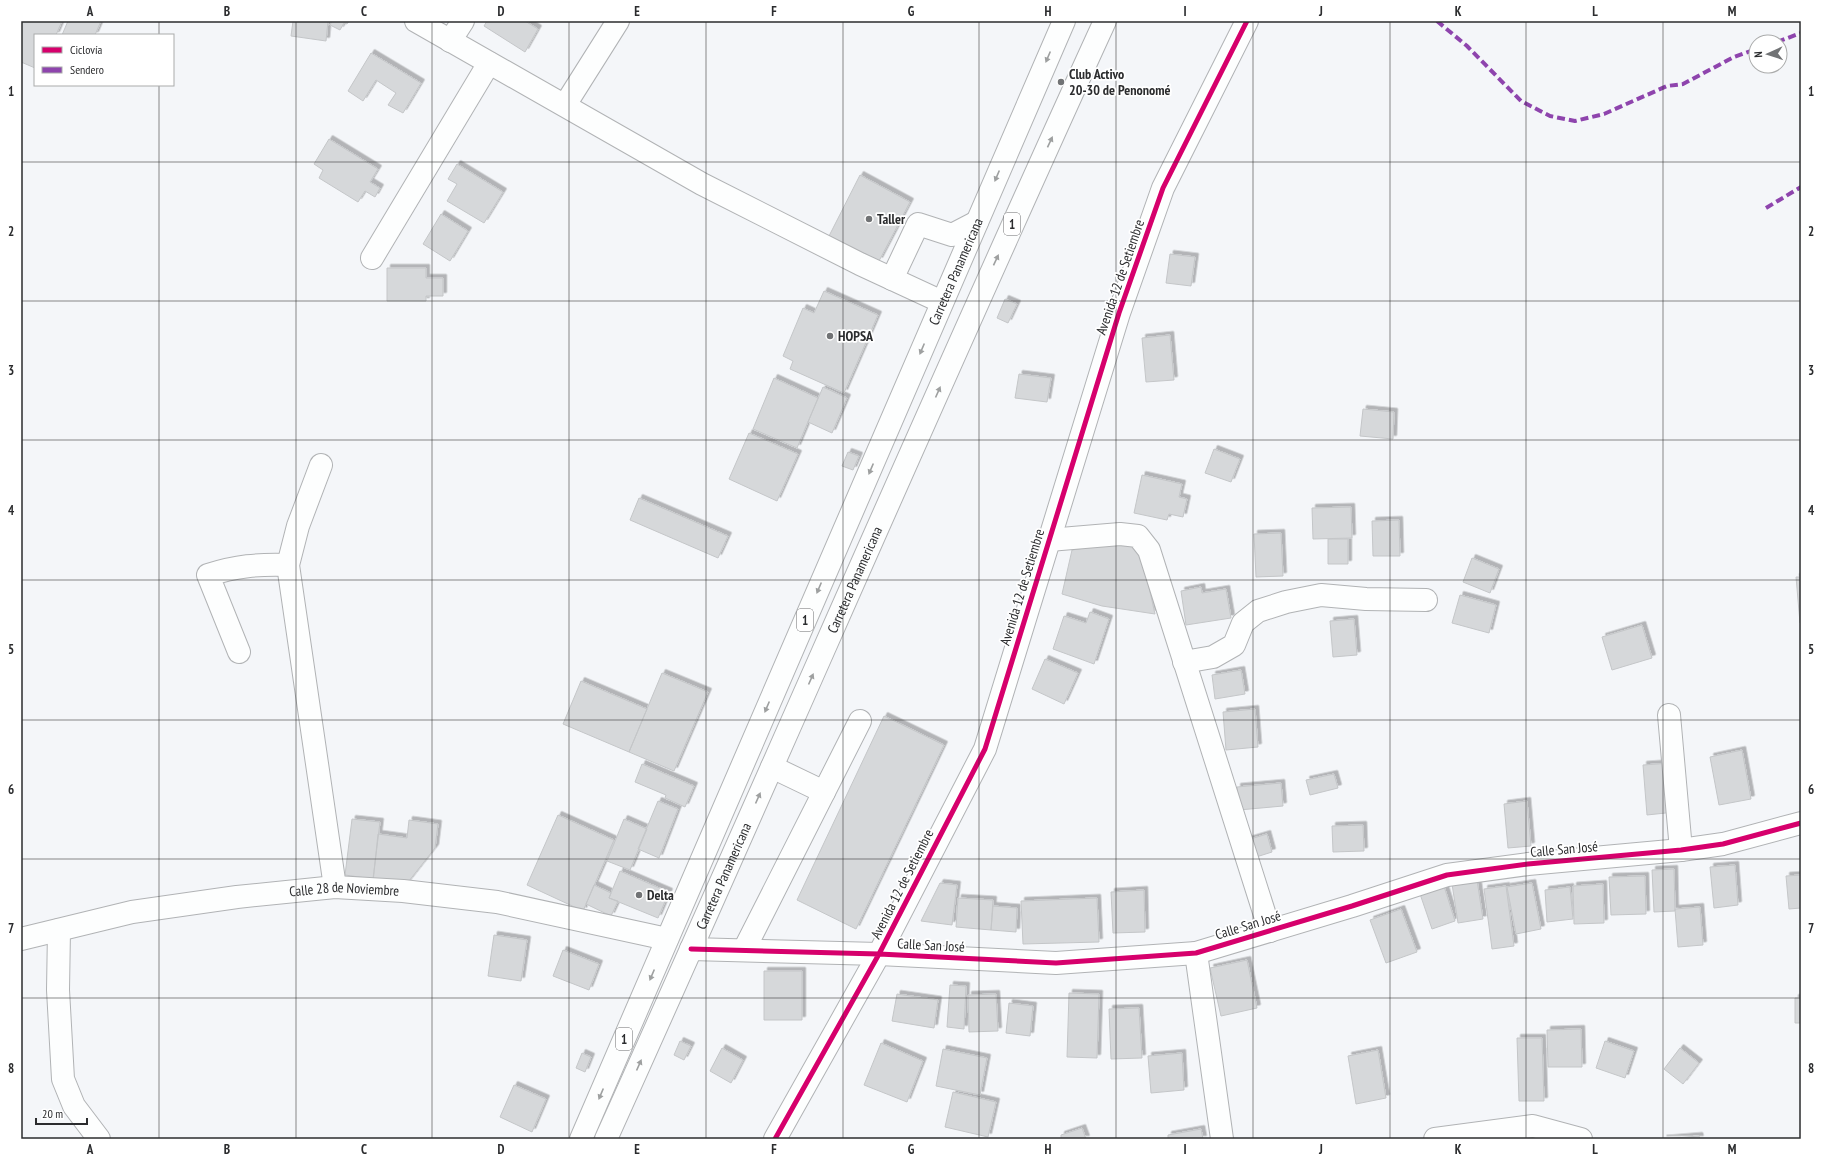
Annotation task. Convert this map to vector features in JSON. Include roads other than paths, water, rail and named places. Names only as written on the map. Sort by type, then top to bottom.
[{"type":"main road","points":[[416,21],[702,184],[892,279],[942,302],[952,304],[962,301],[985,284]]},
{"type":"main road","points":[[450,41],[462,21]]},
{"type":"main road","points":[[565,105],[618,21]]},
{"type":"main road","name":"Carretera Panamericana","points":[[581,1139],[1064,21]]},
{"type":"main road","name":"Carretera Panamericana","points":[[606,1139],[705,919],[985,284],[1105,21]]},
{"type":"main road","name":"Avenida 12 de Setiembre","points":[[775,1139],[879,954],[985,749],[1119,313],[1163,188],[1247,21]]},
{"type":"main road","points":[[372,258],[489,63]]},
{"type":"main road","points":[[892,279],[918,224],[952,235],[977,222]]},
{"type":"main road","points":[[322,465],[298,526],[288,565],[335,887]]},
{"type":"main road","points":[[1049,540],[1120,534],[1138,536],[1149,550],[1270,930]]},
{"type":"main road","points":[[239,652],[208,575],[231,568],[255,564],[288,565]]},
{"type":"main road","points":[[1184,662],[1213,657],[1234,645],[1243,623],[1258,611],[1286,602],[1321,595],[1366,599],[1426,600]]},
{"type":"main road","points":[[1669,715],[1681,850]]},
{"type":"main road","points":[[744,950],[860,721]]},
{"type":"main road","points":[[772,767],[824,792]]},
{"type":"main road","name":"Calle San José","points":[[691,949],[879,954],[1056,963],[1196,953],[1352,906],[1447,875],[1528,864],[1681,850],[1723,844],[1801,823]]},
{"type":"main road","name":"Calle 28 de Noviembre","points":[[21,939],[132,912],[237,897],[335,887],[402,891],[497,902],[667,939]]},
{"type":"main road","points":[[667,939],[675,940],[685,936],[695,930],[705,919]]},
{"type":"main road","points":[[59,930],[58,990],[63,1079],[74,1106],[99,1139]]},
{"type":"main road","points":[[1196,953],[1222,1139]]},
{"type":"main road","points":[[1435,1139],[1533,1126],[1581,1139]]},
{"type":"place","name":"Club Activo 20-30 de Penonomé","points":[[1061,82]]},
{"type":"place","name":"Taller","points":[[869,219]]},
{"type":"place","name":"HOPSA","points":[[830,336]]},
{"type":"place","name":"Delta","points":[[639,895]]}]
